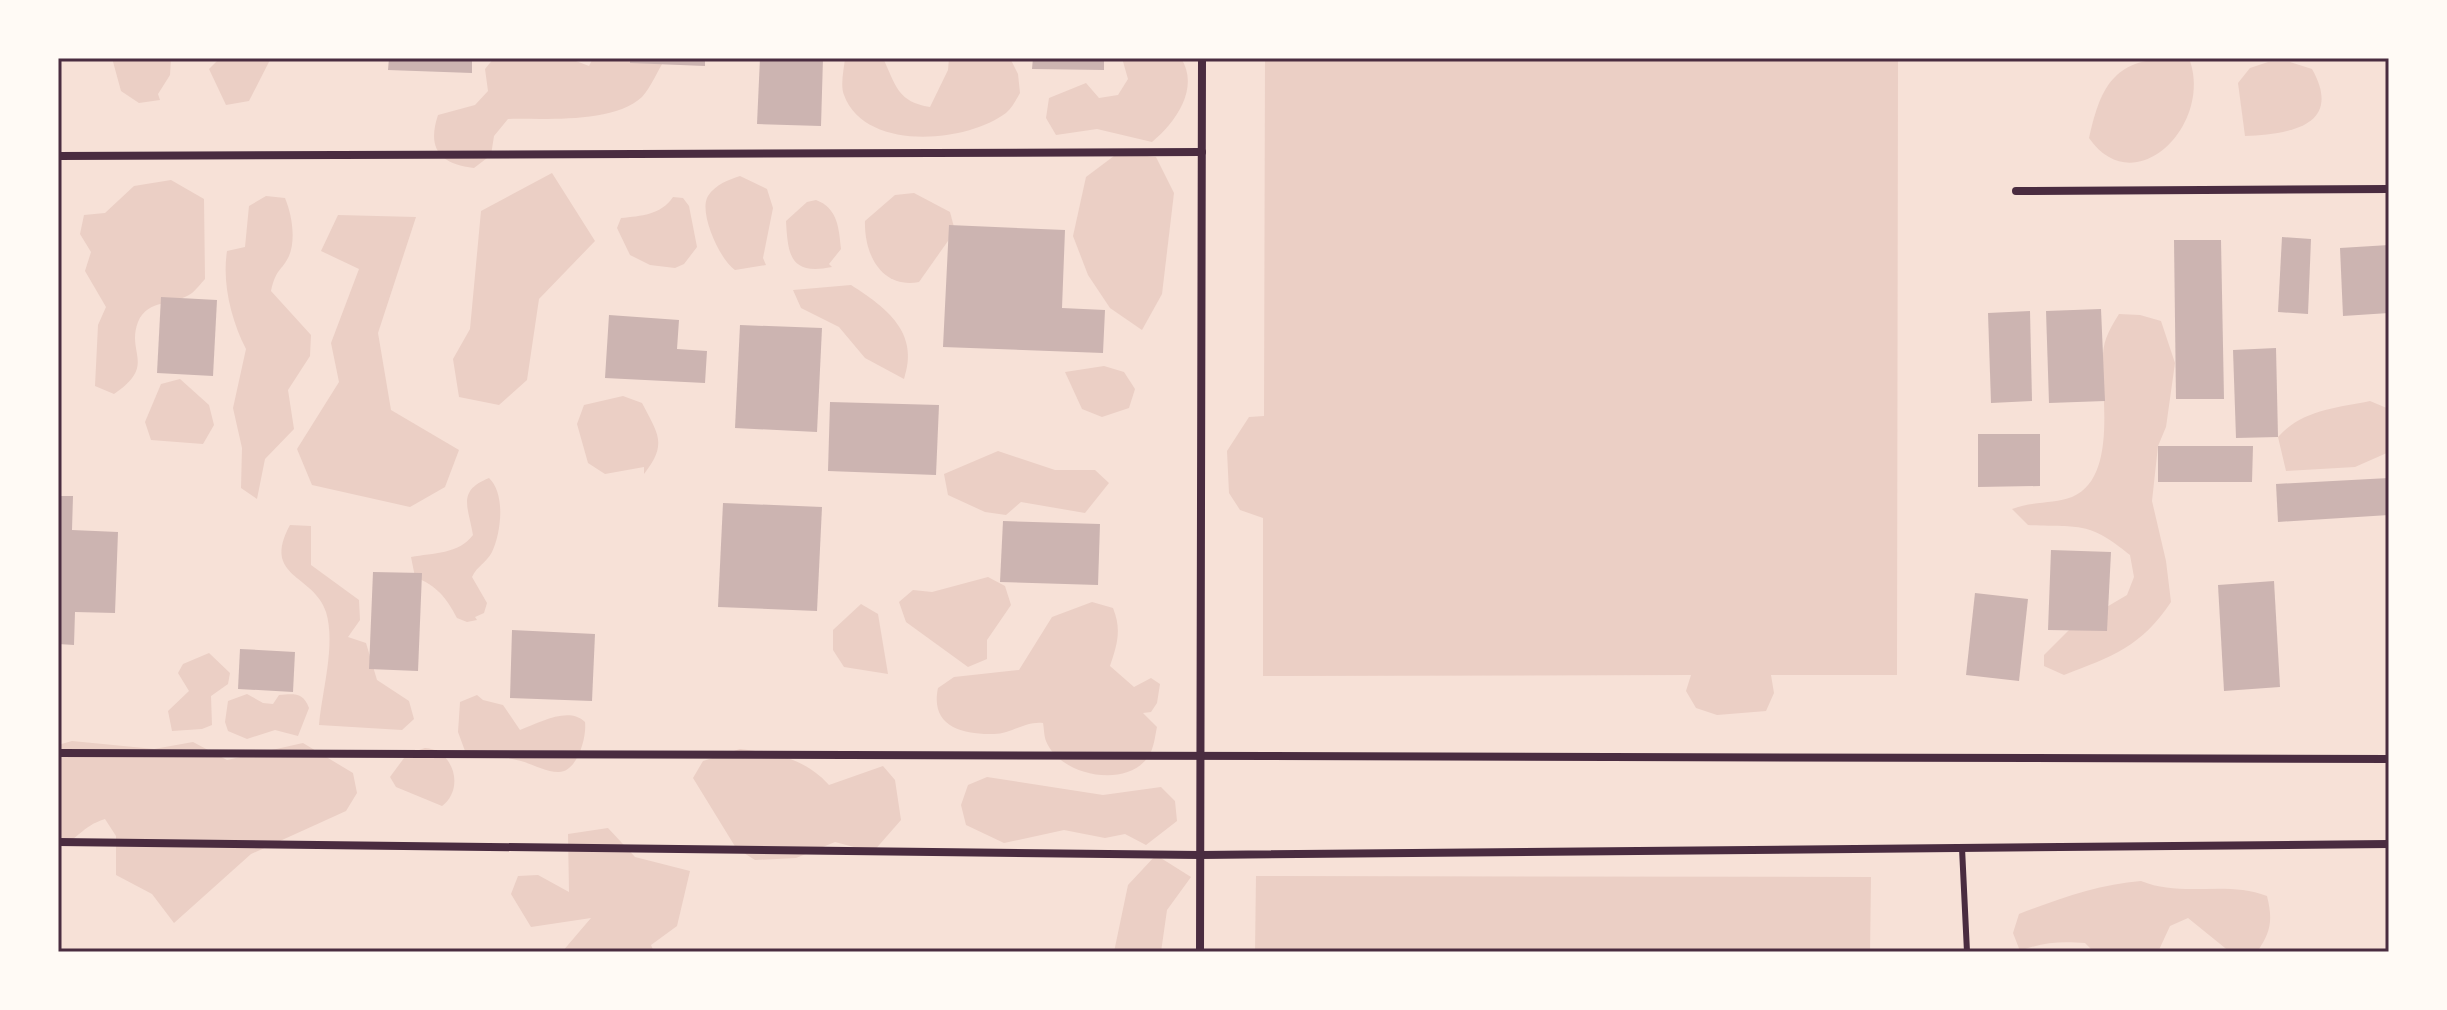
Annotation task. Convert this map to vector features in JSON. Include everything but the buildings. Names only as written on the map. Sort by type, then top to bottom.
[{"type":"street","points":[[1200,952],[1202,58]]},
{"type":"street","points":[[58,156],[1202,152]]},
{"type":"street","points":[[2016,191],[2389,189]]},
{"type":"street","points":[[58,753],[2389,759]]},
{"type":"street","points":[[58,842],[1200,855],[2389,844]]},
{"type":"lane","points":[[1962,848],[1967,952]]},
{"type":"shaded area","points":[[112,58],[171,58],[170,75],[158,94],[160,100],[139,103],[121,91]]},
{"type":"shaded area","points":[[220,58],[271,58],[249,101],[226,105],[209,69]]},
{"type":"shaded area","points":[[494,58],[568,58],[589,66],[593,58],[665,59],[642,97],[629,106],[597,116],[508,119],[494,136],[491,155],[474,168],[452,163],[435,145],[438,115],[475,105],[488,91],[485,69]]},
{"type":"shaded area","points":[[845,58],[883,58],[904,97],[930,107],[948,70],[949,58],[1010,58],[1018,74],[1020,93],[1006,113],[967,131],[943,136],[894,134],[873,126],[855,113],[843,91]]},
{"type":"shaded area","points":[[1122,58],[1181,58],[1186,69],[1187,92],[1169,125],[1152,142],[1097,129],[1056,135],[1046,118],[1049,98],[1086,83],[1099,98],[1118,95],[1128,79]]},
{"type":"shaded area","points":[[1265,58],[1898,58],[1897,675],[1771,675],[1774,693],[1766,711],[1717,715],[1696,708],[1686,691],[1691,675],[1263,676],[1263,518],[1240,510],[1229,493],[1227,451],[1249,417],[1264,416]]},
{"type":"shaded area","points":[[2176,58],[2190,61],[2194,86],[2190,110],[2180,131],[2165,148],[2147,159],[2127,163],[2107,156],[2089,138],[2099,102],[2114,77],[2139,63]]},
{"type":"shaded area","points":[[2268,62],[2290,62],[2312,69],[2320,88],[2321,103],[2316,115],[2294,129],[2245,136],[2238,83],[2250,68]]},
{"type":"shaded area","points":[[1118,153],[1156,157],[1174,193],[1162,294],[1142,330],[1110,308],[1088,275],[1073,236],[1086,177]]},
{"type":"shaded area","points":[[552,173],[595,241],[539,299],[527,380],[499,405],[459,397],[453,359],[470,329],[481,211]]},
{"type":"shaded area","points":[[740,176],[767,189],[773,208],[763,258],[766,265],[735,270],[712,235],[706,203],[715,188]]},
{"type":"shaded area","points":[[171,180],[204,199],[205,279],[185,297],[155,306],[142,314],[135,333],[137,367],[127,384],[114,394],[95,386],[98,325],[106,307],[85,271],[91,252],[80,234],[84,215],[105,213],[134,186]]},
{"type":"shaded area","points":[[914,193],[950,212],[955,231],[919,282],[906,283],[885,275],[878,267],[868,246],[865,221],[895,195]]},
{"type":"shaded area","points":[[266,196],[285,198],[293,235],[289,256],[277,274],[271,291],[311,335],[310,356],[288,390],[294,429],[265,459],[257,499],[241,488],[242,448],[233,408],[246,349],[229,301],[226,263],[227,251],[245,247],[249,206]]},
{"type":"shaded area","points":[[673,197],[683,198],[689,206],[697,247],[684,264],[675,268],[650,265],[630,255],[617,228],[621,218],[657,211]]},
{"type":"shaded area","points":[[816,200],[833,214],[841,249],[829,264],[832,267],[818,269],[800,265],[794,260],[788,244],[786,221],[807,202]]},
{"type":"shaded area","points":[[338,215],[416,217],[378,333],[391,410],[459,450],[445,487],[410,507],[312,485],[297,449],[339,382],[331,343],[359,269],[321,251]]},
{"type":"shaded area","points":[[851,285],[888,313],[904,335],[908,363],[904,379],[865,358],[839,327],[801,308],[793,290]]},
{"type":"shaded area","points":[[2119,314],[2140,315],[2161,321],[2175,363],[2166,427],[2158,446],[2152,501],[2166,561],[2171,602],[2137,640],[2097,662],[2064,675],[2044,666],[2044,655],[2071,628],[2127,595],[2134,577],[2130,555],[2093,531],[2028,525],[2012,509],[2072,497],[2087,487],[2096,472],[2104,432],[2104,348]]},
{"type":"shaded area","points":[[1104,366],[1124,372],[1135,389],[1129,408],[1102,417],[1082,409],[1065,372]]},
{"type":"shaded area","points":[[180,379],[209,405],[214,425],[203,444],[151,440],[145,422],[161,384]]},
{"type":"shaded area","points":[[623,396],[642,403],[656,431],[656,455],[644,474],[644,467],[605,474],[588,463],[577,424],[584,405]]},
{"type":"shaded area","points":[[2370,401],[2389,409],[2389,452],[2355,467],[2286,471],[2278,437],[2287,428],[2332,408]]},
{"type":"shaded area","points":[[998,451],[1055,470],[1095,470],[1109,483],[1085,513],[1021,502],[1006,515],[985,512],[948,495],[944,474]]},
{"type":"shaded area","points":[[489,478],[500,503],[498,535],[492,552],[472,577],[487,603],[484,613],[475,617],[477,620],[467,622],[457,618],[435,588],[415,577],[411,557],[445,552],[460,546],[473,535],[467,500],[472,488]]},
{"type":"shaded area","points":[[290,525],[311,526],[311,565],[359,600],[360,620],[348,637],[366,643],[377,680],[409,701],[414,719],[402,730],[319,725],[329,653],[329,625],[320,600],[285,566],[283,542]]},
{"type":"shaded area","points":[[988,577],[1005,586],[1011,605],[987,640],[987,659],[968,667],[906,622],[899,602],[913,590],[932,592]]},
{"type":"shaded area","points":[[1092,602],[1113,608],[1116,616],[1118,637],[1110,666],[1134,687],[1151,678],[1160,684],[1157,703],[1151,712],[1143,713],[1157,727],[1153,746],[1138,767],[1110,775],[1079,770],[1054,753],[1046,741],[1043,723],[982,734],[960,730],[944,720],[937,701],[938,688],[954,677],[1019,670],[1052,617]]},
{"type":"shaded area","points":[[861,604],[878,614],[888,674],[844,667],[833,650],[833,630]]},
{"type":"shaded area","points":[[209,653],[230,673],[228,684],[211,696],[212,725],[202,729],[172,731],[168,711],[189,691],[178,673],[183,664]]},
{"type":"shaded area","points":[[247,694],[263,703],[273,704],[279,695],[294,694],[304,699],[309,708],[298,736],[275,730],[247,739],[228,731],[225,722],[228,701]]},
{"type":"shaded area","points":[[477,695],[483,700],[503,705],[520,730],[562,716],[578,717],[585,722],[582,745],[571,767],[553,772],[514,759],[465,751],[458,732],[460,702]]},
{"type":"shaded area","points":[[72,741],[154,749],[193,742],[227,760],[303,743],[353,773],[357,793],[346,811],[251,854],[174,923],[152,894],[116,875],[116,836],[105,819],[58,847],[58,745]]},
{"type":"shaded area","points":[[425,748],[443,756],[453,771],[453,790],[442,806],[396,787],[390,777],[407,754]]},
{"type":"shaded area","points":[[740,749],[777,755],[799,763],[829,785],[883,766],[895,780],[901,820],[873,852],[835,842],[796,858],[755,860],[736,848],[693,778],[703,761]]},
{"type":"shaded area","points":[[987,777],[1103,795],[1161,787],[1175,801],[1177,821],[1146,845],[1125,834],[1105,838],[1064,830],[1004,843],[966,825],[961,805],[968,785]]},
{"type":"shaded area","points":[[608,828],[635,857],[690,871],[677,926],[651,945],[654,952],[562,952],[591,918],[531,927],[511,894],[518,876],[538,875],[569,892],[568,834]]},
{"type":"shaded area","points":[[1156,855],[1191,877],[1167,910],[1161,952],[1114,952],[1128,885]]},
{"type":"shaded area","points":[[1256,876],[1871,877],[1870,952],[1255,952]]},
{"type":"shaded area","points":[[2141,881],[2173,888],[2236,889],[2267,896],[2270,926],[2257,952],[2230,952],[2188,918],[2170,926],[2158,952],[2094,952],[2085,943],[2068,942],[2044,944],[2020,951],[2013,933],[2019,914],[2095,889]]}]
